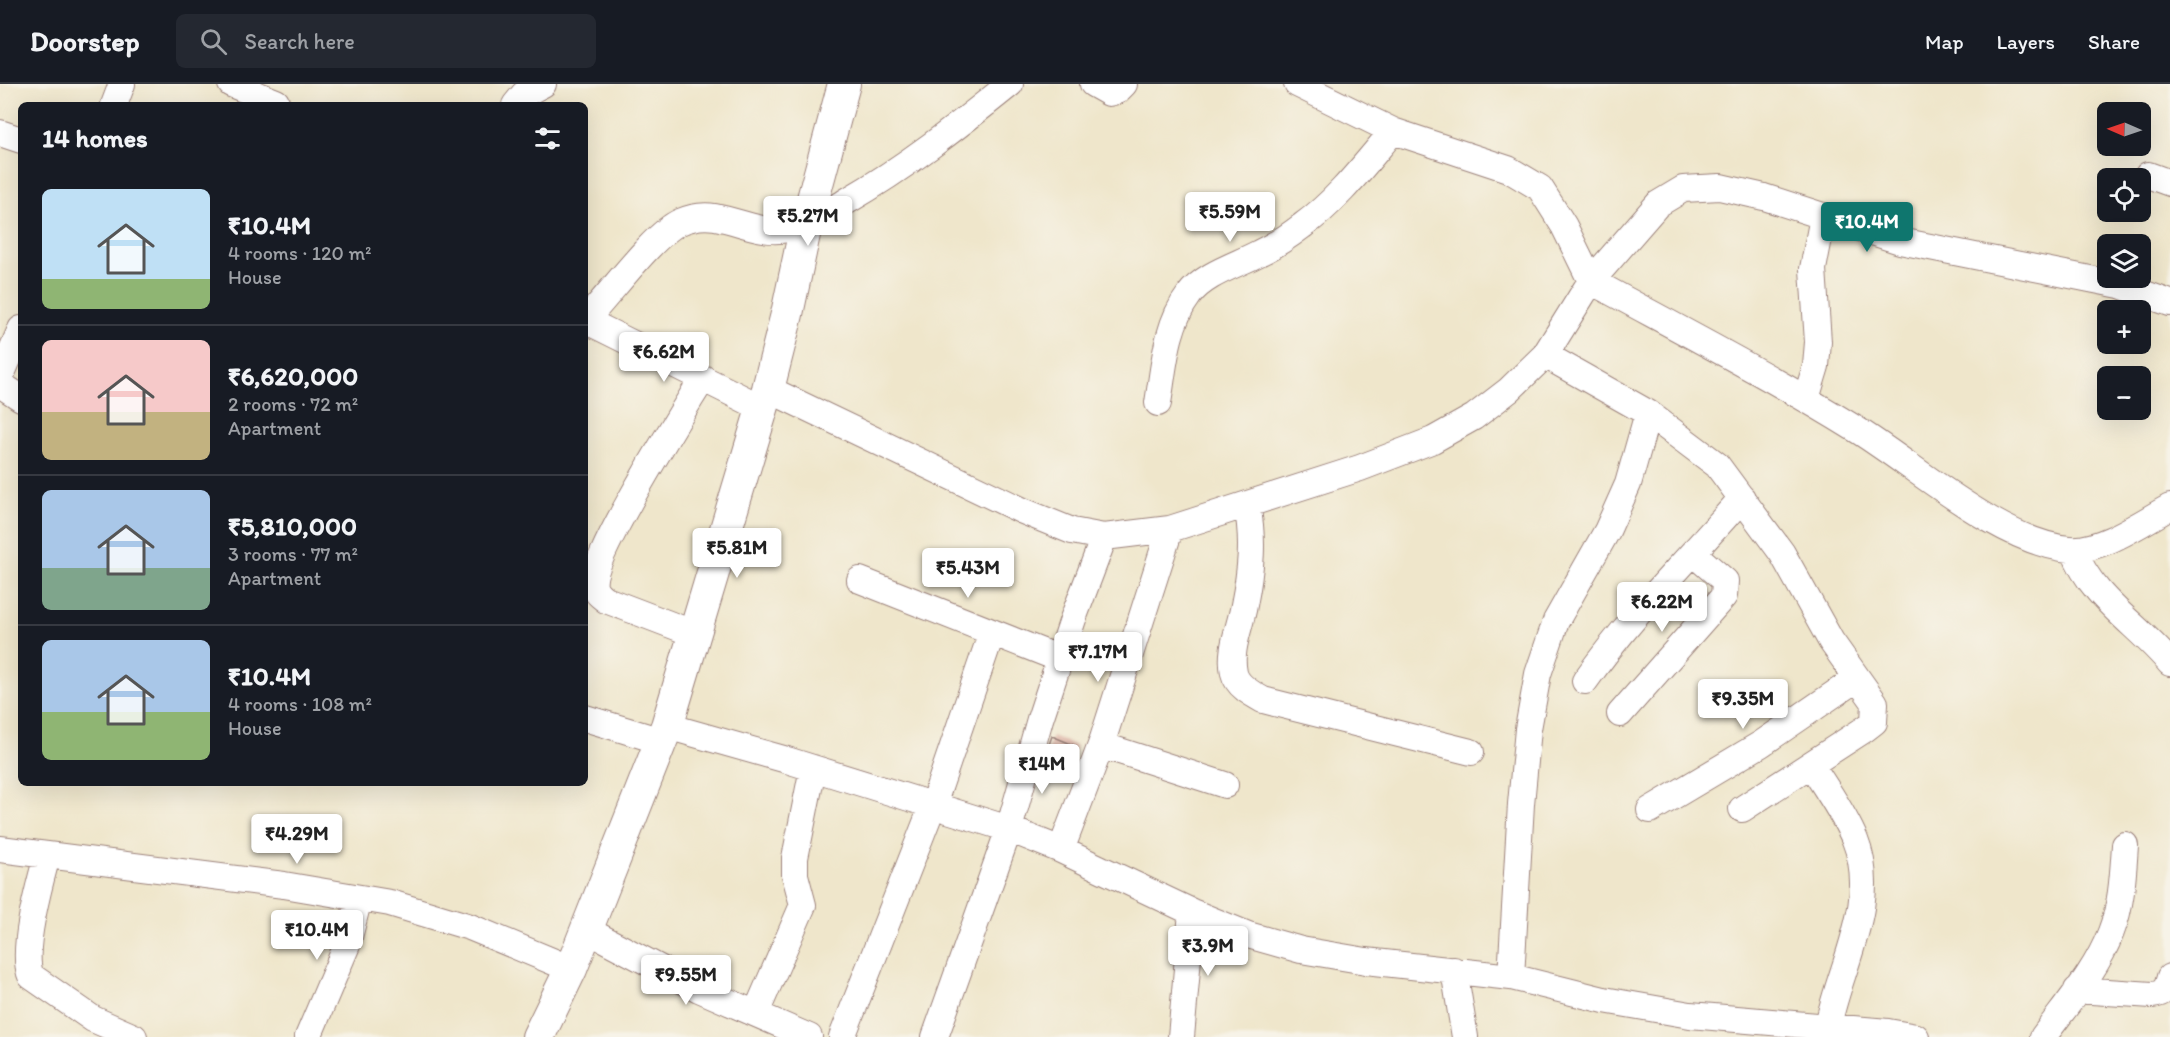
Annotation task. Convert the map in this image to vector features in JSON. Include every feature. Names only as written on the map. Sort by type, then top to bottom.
[{"type":"main road","points":[[547,1034],[585,929],[664,733],[765,398],[787,314],[806,225],[844,84]]},
{"type":"street","points":[[115,102],[122,84]]},
{"type":"street","points":[[231,84],[276,102]]},
{"type":"street","points":[[517,102],[524,94],[543,84]]},
{"type":"street","points":[[588,317],[646,252],[678,223],[697,216],[716,217],[760,230],[782,231],[806,225],[882,181],[946,135],[1010,84]]},
{"type":"street","points":[[1093,84],[1109,93],[1116,91],[1124,84]]},
{"type":"street","points":[[1297,84],[1393,131],[1508,169],[1540,188],[1564,226],[1591,281],[1806,399],[1855,429],[1956,498],[2019,535],[2047,547],[2074,550],[2102,543],[2170,507]]},
{"type":"street","points":[[1158,403],[1168,341],[1179,310],[1191,292],[1211,277],[1262,252],[1303,226],[1335,197],[1393,131]]},
{"type":"street","points":[[0,133],[18,139]]},
{"type":"street","points":[[588,321],[703,378],[765,398],[1072,531],[1104,537],[1170,529],[1247,505],[1360,468],[1433,440],[1474,417],[1509,390],[1545,355],[1591,281],[1658,204],[1683,189],[1720,187],[1764,197],[1900,241],[2120,285],[2170,303]]},
{"type":"street","points":[[1806,399],[1816,366],[1818,342],[1813,269],[1823,217]]},
{"type":"street","points":[[0,378],[18,336]]},
{"type":"street","points":[[1545,355],[1648,413],[1717,465],[1782,553],[1831,641],[1875,703],[1874,722],[1742,808]]},
{"type":"street","points":[[694,634],[606,600],[598,594],[594,586],[603,557],[634,492],[703,378]]},
{"type":"street","points":[[0,384],[18,396]]},
{"type":"street","points":[[1511,977],[1521,804],[1528,729],[1538,674],[1556,621],[1607,531],[1628,484],[1648,413]]},
{"type":"street","points":[[1585,681],[1622,630],[1694,554],[1742,498]]},
{"type":"street","points":[[1247,505],[1252,534],[1251,567],[1233,649],[1234,675],[1244,689],[1263,700],[1471,752]]},
{"type":"street","points":[[1061,850],[1101,745],[1170,529]]},
{"type":"street","points":[[935,1037],[1009,829],[1060,659],[1104,537]]},
{"type":"street","points":[[2074,550],[2079,567],[2093,584],[2170,663]]},
{"type":"street","points":[[1620,714],[1724,596],[1725,581],[1694,554]]},
{"type":"street","points":[[860,580],[1060,659]]},
{"type":"street","points":[[842,1037],[933,805],[992,632]]},
{"type":"street","points":[[1650,810],[1770,739],[1856,679]]},
{"type":"street","points":[[588,719],[664,733],[813,768],[1009,829],[1061,850],[1192,912],[1248,935],[1301,950],[1366,961],[1511,977],[1604,1000],[1690,1015],[1828,1026],[1916,1037]]},
{"type":"street","points":[[1101,745],[1225,785]]},
{"type":"street","points":[[1811,764],[1854,839],[1863,868],[1863,897],[1856,932],[1839,979],[1828,1026]]},
{"type":"street","points":[[756,1013],[803,904],[795,875],[795,858],[813,768]]},
{"type":"street","points":[[2043,1037],[2094,965],[2111,932],[2121,893],[2125,845]]},
{"type":"street","points":[[0,849],[284,885],[390,903],[470,927],[571,969]]},
{"type":"street","points":[[47,856],[31,924],[28,963],[31,976],[93,1019],[134,1037]]},
{"type":"street","points":[[308,1037],[347,945],[359,898]]},
{"type":"street","points":[[1181,1037],[1192,912]]},
{"type":"street","points":[[585,929],[699,989],[809,1037]]},
{"type":"street","points":[[1454,970],[1465,1037]]},
{"type":"street","points":[[2077,990],[2161,994],[2167,988],[2170,977]]},
{"type":"building","points":[[1052,736],[1076,746],[1069,766],[1045,756]]}]
